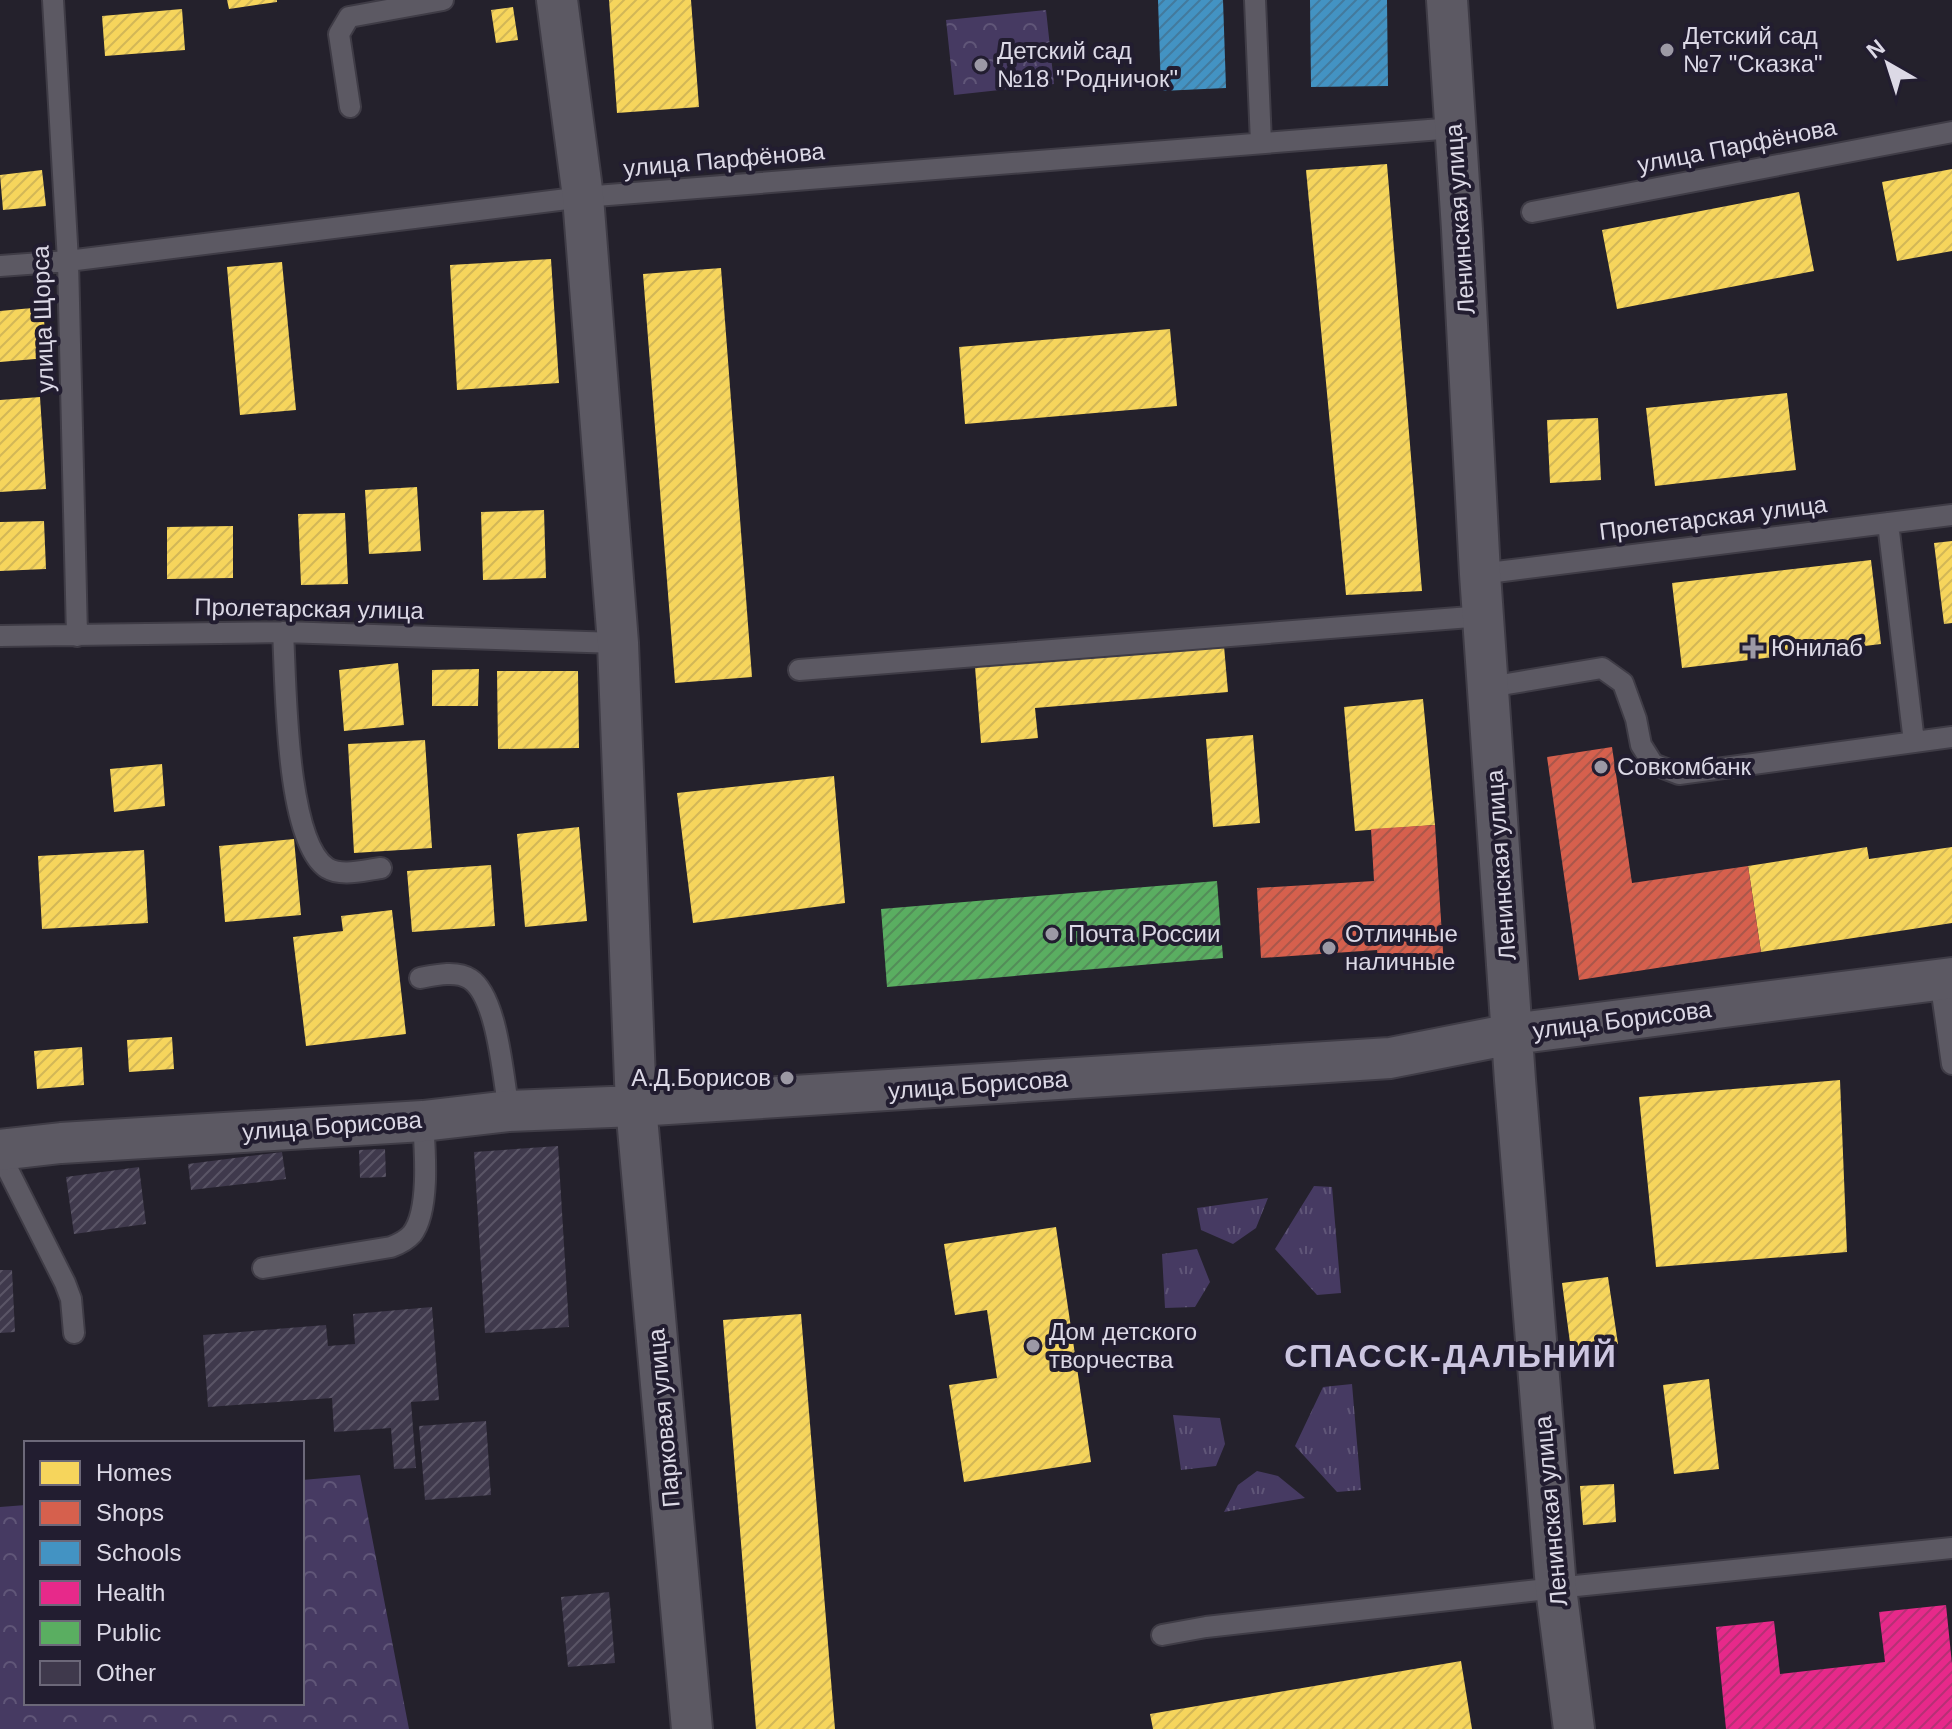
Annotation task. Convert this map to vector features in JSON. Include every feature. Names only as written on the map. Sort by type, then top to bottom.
[{"type":"street","name":"Парковая улица","points":[[557,0],[583,197],[618,643],[636,1106],[692,1729]]},
{"type":"street","name":"Ленинская улица","points":[[1447,0],[1480,574],[1512,1034],[1556,1588],[1574,1729]]},
{"type":"street","name":"улица Борисова","points":[[0,1152],[61,1143],[423,1121],[509,1111],[636,1106],[1390,1058],[1512,1034],[1946,978]]},
{"type":"lane","name":"улица Щорса","points":[[53,0],[68,261],[77,636]]},
{"type":"lane","points":[[350,107],[339,34],[349,17],[443,0]]},
{"type":"lane","points":[[1255,0],[1261,143]]},
{"type":"lane","name":"улица Парфёнова","points":[[0,266],[68,261],[583,197],[1454,128]]},
{"type":"lane","name":"улица Парфёнова","points":[[1532,212],[1952,132]]},
{"type":"lane","name":"Пролетарская улица","points":[[1480,574],[1952,515]]},
{"type":"lane","points":[[1888,523],[1914,742]]},
{"type":"lane","points":[[799,670],[1483,616]]},
{"type":"lane","points":[[283,632],[292,773],[305,837],[319,860],[329,869],[345,873],[381,868]]},
{"type":"lane","name":"Пролетарская улица","points":[[0,636],[283,632],[618,643]]},
{"type":"lane","points":[[1489,687],[1602,668],[1623,683],[1636,719],[1641,745],[1653,764],[1679,774],[1952,737]]},
{"type":"lane","points":[[420,978],[443,974],[468,977],[482,990],[493,1022],[509,1111]]},
{"type":"lane","points":[[1946,978],[1952,1064]]},
{"type":"lane","points":[[263,1268],[391,1247],[406,1240],[414,1231],[422,1206],[423,1121]]},
{"type":"lane","points":[[0,1152],[65,1283],[71,1299],[74,1333]]},
{"type":"lane","points":[[1162,1635],[1206,1627],[1556,1588],[1952,1548]]},
{"type":"green space","points":[[1046,10],[1054,84],[954,95],[946,20]]},
{"type":"green space","points":[[1314,1186],[1332,1187],[1341,1293],[1317,1295],[1275,1249]]},
{"type":"green space","points":[[1268,1198],[1256,1228],[1233,1244],[1201,1230],[1197,1208]]},
{"type":"green space","points":[[1197,1249],[1210,1282],[1195,1307],[1165,1308],[1162,1254]]},
{"type":"green space","points":[[1352,1384],[1361,1490],[1337,1492],[1295,1446],[1323,1387]]},
{"type":"green space","points":[[1173,1415],[1220,1418],[1225,1444],[1216,1466],[1181,1470]]},
{"type":"green space","points":[[1257,1471],[1278,1476],[1305,1498],[1224,1512],[1238,1485]]},
{"type":"green space","points":[[360,1475],[409,1729],[0,1729],[0,1507],[24,1505],[24,1705],[304,1705],[304,1480]]},
{"type":"building: Homes","points":[[227,0],[277,0],[277,2],[229,9]]},
{"type":"building: Homes","points":[[609,0],[691,0],[699,107],[617,113]]},
{"type":"building: Homes","points":[[513,7],[518,40],[496,43],[491,10]]},
{"type":"building: Homes","points":[[182,9],[185,50],[105,56],[102,16]]},
{"type":"building: Homes","points":[[1387,164],[1422,591],[1346,595],[1306,170]]},
{"type":"building: Homes","points":[[1952,169],[1952,251],[1897,261],[1882,182]]},
{"type":"building: Homes","points":[[42,170],[46,206],[3,210],[0,175]]},
{"type":"building: Homes","points":[[1799,192],[1814,271],[1617,309],[1602,230]]},
{"type":"building: Homes","points":[[551,259],[559,383],[457,390],[450,265]]},
{"type":"building: Homes","points":[[282,262],[296,410],[240,415],[227,267]]},
{"type":"building: Homes","points":[[721,268],[752,677],[675,683],[643,274]]},
{"type":"building: Homes","points":[[43,307],[47,358],[0,362],[0,311]]},
{"type":"building: Homes","points":[[1170,329],[1177,406],[965,424],[959,347]]},
{"type":"building: Homes","points":[[1787,393],[1796,470],[1655,486],[1646,408]]},
{"type":"building: Homes","points":[[40,397],[46,489],[0,492],[0,400]]},
{"type":"building: Homes","points":[[1598,418],[1601,480],[1550,483],[1547,420]]},
{"type":"building: Homes","points":[[417,487],[421,551],[369,554],[365,490]]},
{"type":"building: Homes","points":[[544,510],[546,578],[483,580],[481,512]]},
{"type":"building: Homes","points":[[345,513],[348,584],[301,585],[298,514]]},
{"type":"building: Homes","points":[[44,521],[46,569],[0,571],[0,522]]},
{"type":"building: Homes","points":[[233,526],[233,578],[167,579],[167,527]]},
{"type":"building: Homes","points":[[1952,541],[1952,623],[1944,624],[1934,543]]},
{"type":"building: Homes","points":[[1871,560],[1881,644],[1682,668],[1672,583]]},
{"type":"building: Homes","points":[[1224,646],[1228,692],[1035,708],[1038,738],[981,743],[975,667]]},
{"type":"building: Homes","points":[[398,663],[404,725],[344,731],[339,670]]},
{"type":"building: Homes","points":[[479,669],[478,706],[432,706],[432,670]]},
{"type":"building: Homes","points":[[497,671],[578,671],[579,748],[498,749]]},
{"type":"building: Homes","points":[[1423,699],[1435,825],[1355,831],[1344,707]]},
{"type":"building: Homes","points":[[1253,735],[1260,823],[1213,827],[1206,739]]},
{"type":"building: Homes","points":[[425,740],[432,848],[354,853],[348,744]]},
{"type":"building: Homes","points":[[162,764],[165,806],[114,812],[110,769]]},
{"type":"building: Homes","points":[[834,776],[845,903],[693,923],[677,793]]},
{"type":"building: Homes","points":[[579,827],[587,921],[525,927],[517,834]]},
{"type":"building: Homes","points":[[294,839],[301,915],[225,922],[219,846]]},
{"type":"building: Homes","points":[[1867,847],[1869,859],[1952,847],[1952,923],[1761,952],[1748,866]]},
{"type":"building: Homes","points":[[144,850],[148,923],[42,929],[38,856]]},
{"type":"building: Homes","points":[[491,865],[495,926],[412,932],[407,871]]},
{"type":"building: Homes","points":[[392,910],[406,1034],[306,1046],[293,937],[343,931],[341,916]]},
{"type":"building: Homes","points":[[172,1037],[174,1069],[129,1072],[127,1040]]},
{"type":"building: Homes","points":[[82,1047],[84,1085],[37,1089],[34,1051]]},
{"type":"building: Homes","points":[[1840,1080],[1847,1252],[1656,1267],[1639,1097]]},
{"type":"building: Homes","name":"Дом детского творчества","points":[[1056,1227],[1091,1462],[964,1482],[949,1385],[997,1378],[987,1310],[955,1315],[944,1244]]},
{"type":"building: Homes","points":[[1608,1277],[1618,1344],[1571,1350],[1562,1283]]},
{"type":"building: Homes","points":[[801,1314],[835,1729],[756,1729],[723,1320]]},
{"type":"building: Homes","points":[[1709,1379],[1719,1469],[1674,1474],[1663,1385]]},
{"type":"building: Homes","points":[[1614,1484],[1616,1522],[1583,1525],[1580,1486]]},
{"type":"building: Homes","points":[[1461,1661],[1472,1729],[1153,1729],[1150,1714]]},
{"type":"building: Shops","points":[[1612,747],[1632,883],[1748,866],[1761,952],[1579,980],[1547,757]]},
{"type":"building: Shops","points":[[1435,825],[1444,967],[1379,971],[1377,950],[1261,958],[1257,888],[1374,881],[1371,829]]},
{"type":"building: Schools","points":[[1158,0],[1223,0],[1226,88],[1161,91]]},
{"type":"building: Schools","points":[[1310,0],[1387,0],[1388,86],[1311,87]]},
{"type":"building: Health","points":[[1946,1605],[1952,1664],[1952,1729],[1726,1729],[1716,1627],[1774,1621],[1780,1674],[1885,1662],[1879,1612]]},
{"type":"building: Public","name":"Почта России","points":[[1217,881],[1223,958],[887,987],[881,909]]},
{"type":"building: Other","points":[[558,1146],[569,1327],[485,1333],[474,1152]]},
{"type":"building: Other","points":[[385,1149],[386,1177],[360,1178],[359,1150]]},
{"type":"building: Other","points":[[282,1152],[286,1179],[191,1190],[188,1164]]},
{"type":"building: Other","points":[[139,1167],[146,1224],[74,1234],[66,1177]]},
{"type":"building: Other","points":[[0,1270],[12,1270],[15,1332],[0,1333]]},
{"type":"building: Other","points":[[432,1307],[439,1400],[411,1402],[416,1468],[394,1469],[391,1428],[334,1432],[332,1398],[208,1407],[203,1335],[326,1325],[328,1346],[355,1344],[353,1314]]},
{"type":"building: Other","points":[[486,1421],[491,1495],[425,1500],[419,1426]]},
{"type":"building: Other","points":[[609,1592],[615,1663],[568,1667],[561,1597]]},
{"type":"place","name":"Детский сад №7 \"Сказка\"","points":[[1667,50]]},
{"type":"place","name":"Детский сад №18 \"Родничок\"","points":[[981,65]]},
{"type":"place","name":"Юнилаб","points":[[1753,648]]},
{"type":"place","name":"Совкомбанк","points":[[1601,767]]},
{"type":"place","name":"Почта России","points":[[1052,934]]},
{"type":"place","name":"Отличные наличные","points":[[1329,948]]},
{"type":"place","name":"А.Д.Борисов","points":[[787,1078]]},
{"type":"place","name":"Дом детского творчества","points":[[1033,1346]]},
{"type":"district","name":"СПАССК-ДАЛЬНИЙ","points":[[1451,1356]]}]
